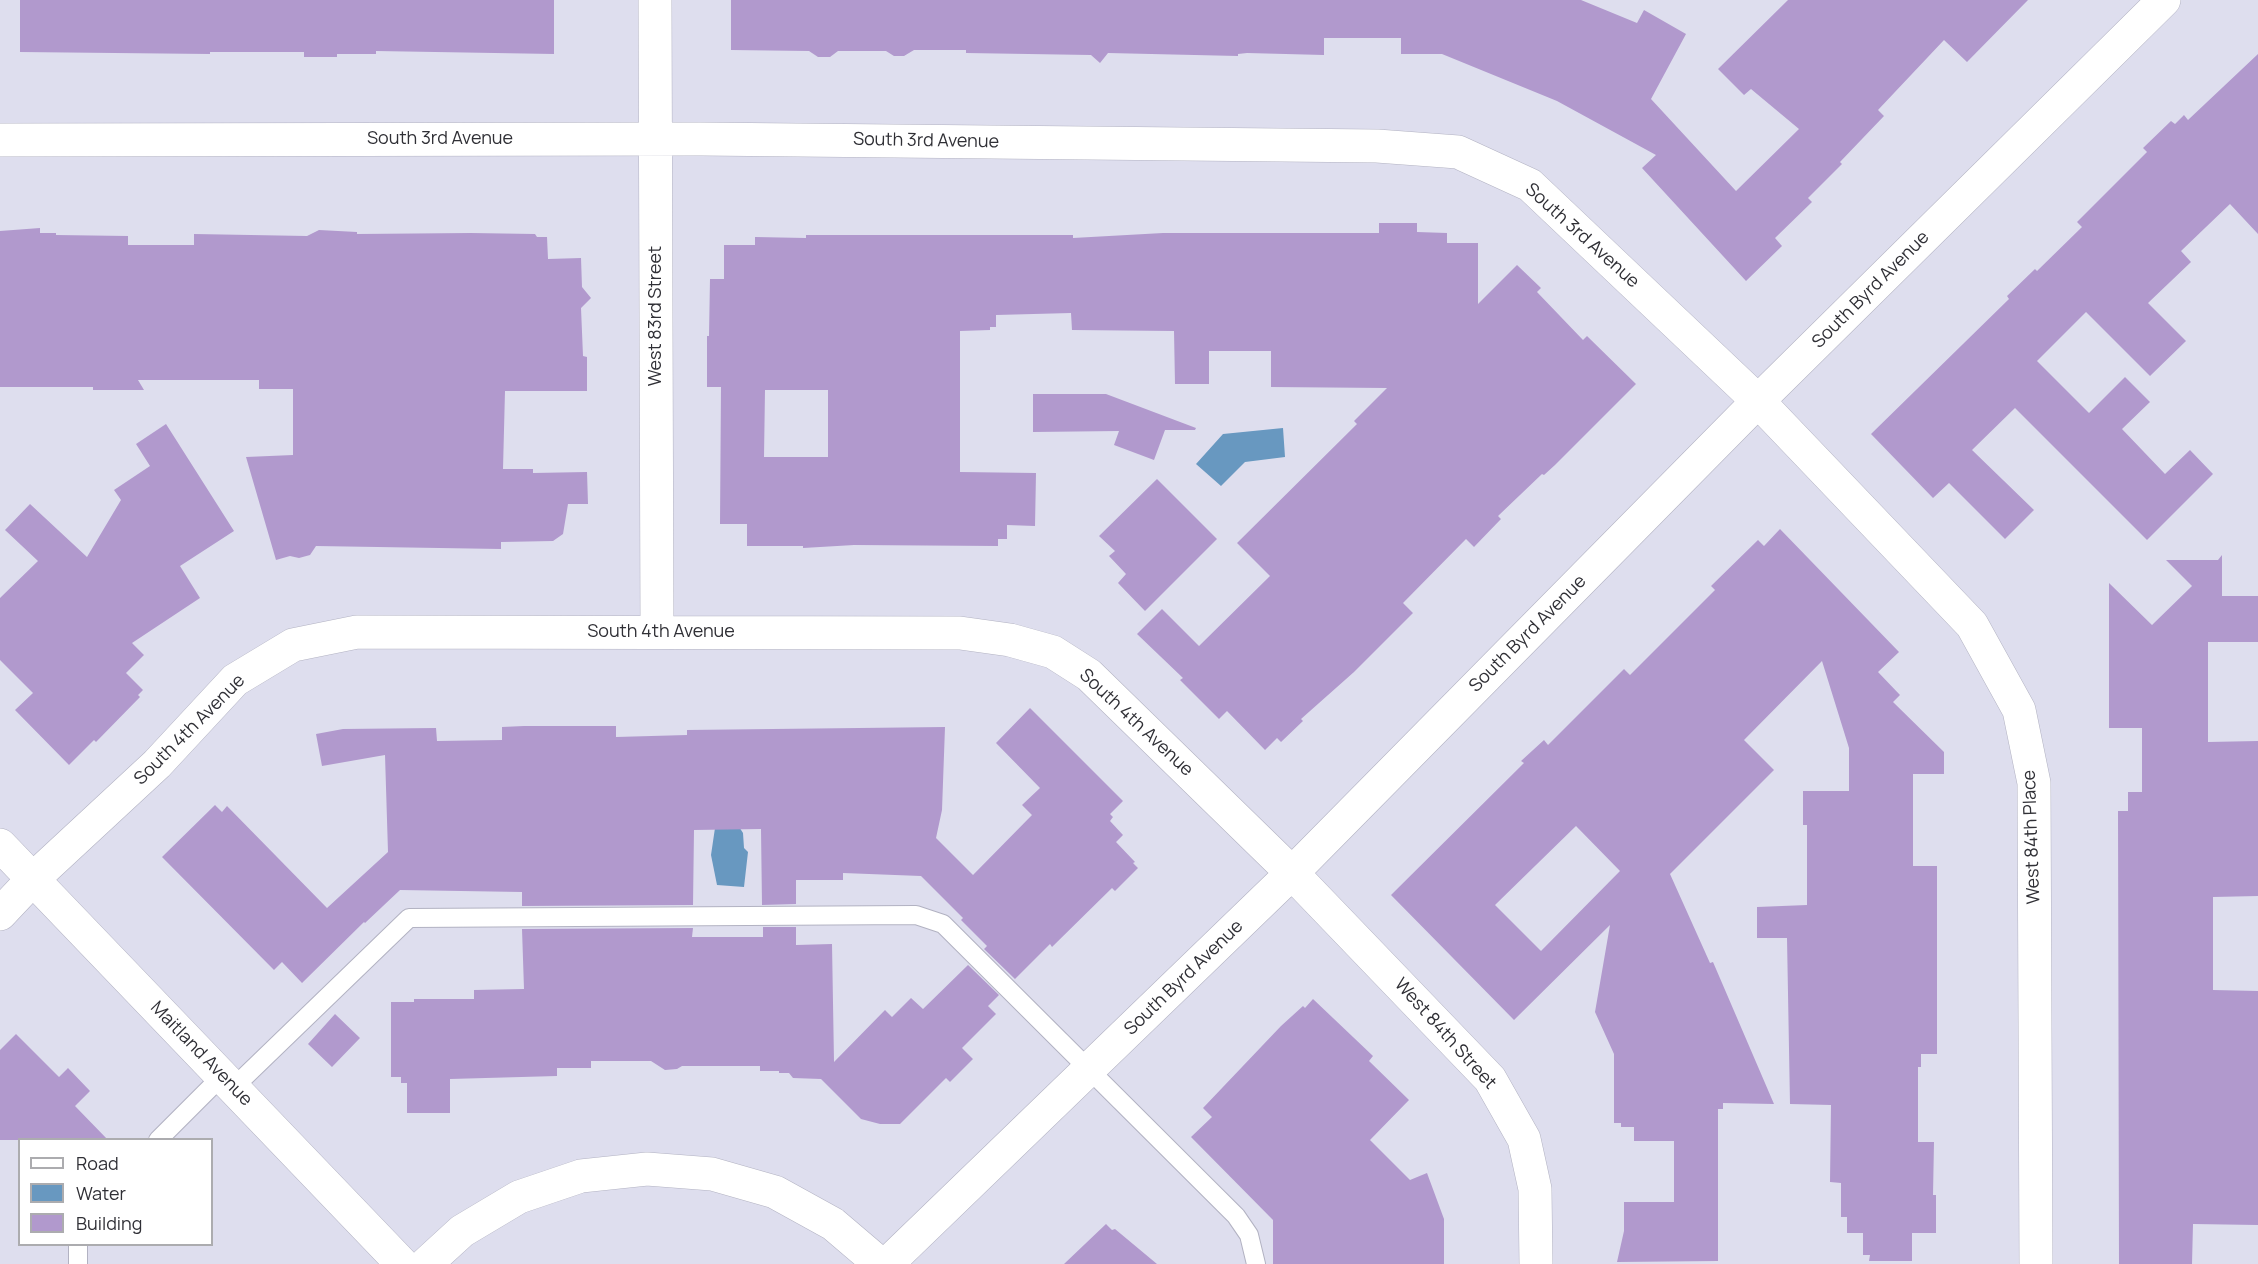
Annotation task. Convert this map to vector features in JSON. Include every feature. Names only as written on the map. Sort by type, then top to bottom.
[{"type":"street","name":"West 83rd Street","points":[[655,0],[657,631]]},
{"type":"street","name":"South Byrd Avenue","points":[[886,1264],[1292,873],[1758,401],[2164,0]]},
{"type":"street","name":"South 3rd Avenue","points":[[0,140],[656,139],[1377,146],[1458,152],[1530,185],[1758,401]]},
{"type":"street","name":"West 84th Place","points":[[1758,401],[1972,625],[2019,710],[2034,783],[2036,1264]]},
{"type":"street","name":"South 4th Avenue","points":[[0,914],[33,879],[157,764],[235,680],[293,645],[357,632],[960,633],[1010,640],[1053,652],[1089,675],[1292,873]]},
{"type":"street","name":"Maitland Avenue","points":[[0,845],[402,1264]]},
{"type":"street","name":"West 84th Street","points":[[1292,873],[1490,1079],[1524,1139],[1535,1189],[1536,1264]]},
{"type":"street","points":[[426,1264],[462,1231],[519,1197],[581,1176],[646,1169],[712,1174],[775,1192],[833,1224],[880,1264]]},
{"type":"lane","points":[[160,1138],[228,1082],[410,918],[916,915],[943,924],[1236,1216],[1249,1235],[1256,1264]]},
{"type":"lane","points":[[78,1246],[78,1264]]},
{"type":"water","points":[[1283,428],[1285,457],[1245,462],[1221,486],[1196,464],[1223,434]]},
{"type":"water","points":[[734,819],[743,833],[744,848],[748,852],[744,887],[717,885],[711,855],[715,828]]},
{"type":"building","points":[[20,0],[554,0],[554,54],[376,51],[376,54],[304,57],[304,52],[210,52],[210,54],[20,52]]},
{"type":"building","points":[[731,0],[1581,0],[1637,23],[1644,10],[1686,34],[1651,99],[1736,191],[1799,129],[1751,89],[1744,95],[1718,69],[1788,0],[2028,0],[1967,62],[1944,40],[1878,110],[1884,116],[1840,162],[1842,164],[1808,198],[1812,202],[1775,238],[1782,246],[1746,281],[1642,168],[1656,155],[1557,101],[1442,54],[1401,54],[1401,38],[1324,38],[1324,55],[1108,53],[1100,63],[1091,55],[966,53],[966,50],[914,50],[904,56],[894,56],[886,51],[838,51],[830,57],[818,57],[809,51],[731,50]]},
{"type":"building","points":[[2258,54],[2258,234],[2230,204],[2181,251],[2191,262],[2148,303],[2186,341],[2150,376],[2086,312],[2037,361],[2089,413],[2125,377],[2150,402],[2122,429],[2165,474],[2190,450],[2213,474],[2147,540],[2015,408],[1972,450],[2034,510],[2005,539],[1949,483],[1933,498],[1871,434],[2009,299],[2007,296],[2035,269],[2037,271],[2082,227],[2077,222],[2147,152],[2143,148],[2171,121],[2175,124],[2184,115],[2188,120]]},
{"type":"building","points":[[1379,223],[1417,223],[1417,232],[1447,233],[1447,243],[1478,243],[1478,304],[1517,265],[1541,288],[1537,292],[1583,340],[1587,336],[1636,384],[1555,465],[1544,475],[1542,474],[1498,516],[1501,519],[1474,547],[1466,539],[1403,603],[1413,613],[1354,672],[1301,719],[1303,721],[1281,742],[1277,738],[1265,750],[1227,711],[1219,719],[1180,680],[1183,678],[1137,634],[1162,609],[1199,646],[1270,576],[1237,543],[1357,424],[1354,421],[1387,388],[1271,387],[1271,351],[1209,351],[1209,384],[1175,384],[1174,331],[1072,330],[1071,313],[996,315],[996,327],[990,327],[990,330],[960,331],[960,472],[1036,473],[1035,526],[1007,525],[1007,539],[998,539],[998,546],[854,545],[803,548],[803,546],[747,546],[747,524],[720,524],[721,387],[707,387],[707,336],[709,336],[710,279],[724,279],[724,245],[755,245],[755,237],[806,238],[806,235],[1073,235],[1073,238],[1163,233],[1379,233]],"holes":[[[765,390],[828,390],[828,457],[764,457]]]},
{"type":"building","points":[[40,228],[40,233],[56,233],[56,235],[128,236],[128,245],[194,245],[194,234],[307,236],[319,230],[357,232],[357,234],[535,234],[537,237],[547,237],[548,259],[581,258],[582,287],[591,298],[581,308],[583,356],[587,357],[587,391],[505,391],[503,469],[533,469],[533,473],[587,472],[588,504],[568,504],[563,534],[553,541],[501,542],[501,549],[316,546],[310,555],[299,558],[290,556],[276,560],[246,457],[293,455],[293,389],[259,389],[259,380],[138,380],[144,390],[93,390],[93,387],[0,387],[0,231]]},
{"type":"building","points":[[1033,394],[1106,394],[1196,428],[1195,430],[1165,430],[1154,460],[1114,445],[1119,431],[1033,432]]},
{"type":"building","points":[[166,424],[234,531],[180,566],[200,598],[132,643],[144,655],[126,673],[143,690],[138,695],[140,697],[96,742],[94,740],[69,765],[15,710],[33,693],[0,660],[0,598],[38,561],[5,530],[30,504],[87,557],[121,500],[114,490],[150,466],[136,444]]},
{"type":"building","points":[[1157,479],[1217,539],[1145,611],[1118,583],[1126,574],[1109,556],[1115,551],[1099,536]]},
{"type":"building","points":[[1780,529],[1899,652],[1878,672],[1900,695],[1893,702],[1944,752],[1944,774],[1913,774],[1913,866],[1937,866],[1937,1054],[1921,1054],[1921,1067],[1918,1067],[1918,1142],[1934,1142],[1933,1195],[1936,1195],[1936,1233],[1912,1233],[1912,1261],[1869,1261],[1870,1255],[1863,1255],[1863,1233],[1847,1233],[1847,1217],[1841,1217],[1841,1183],[1830,1182],[1831,1105],[1790,1104],[1787,938],[1757,938],[1757,907],[1807,905],[1807,825],[1803,825],[1803,791],[1849,791],[1849,748],[1822,661],[1744,740],[1774,770],[1670,874],[1710,963],[1713,962],[1774,1104],[1723,1103],[1723,1109],[1718,1109],[1718,1261],[1617,1262],[1624,1231],[1624,1202],[1674,1202],[1674,1141],[1634,1141],[1634,1127],[1621,1127],[1621,1123],[1614,1123],[1614,1054],[1595,1012],[1610,925],[1514,1020],[1391,895],[1524,763],[1521,761],[1544,740],[1548,745],[1624,669],[1630,675],[1715,590],[1711,586],[1758,540],[1764,546]],"holes":[[[1576,826],[1620,871],[1541,951],[1495,905]]]},
{"type":"building","points":[[2222,555],[2222,596],[2258,596],[2258,642],[2208,642],[2208,742],[2258,741],[2258,896],[2213,897],[2213,990],[2258,991],[2258,1225],[2193,1224],[2192,1264],[2119,1264],[2118,811],[2128,811],[2128,792],[2142,792],[2142,728],[2109,728],[2109,583],[2152,625],[2192,586],[2166,560],[2218,560]]},
{"type":"building","points":[[1030,708],[1123,801],[1110,814],[1113,817],[1110,821],[1123,835],[1116,842],[1138,868],[1115,891],[1112,888],[1052,947],[1050,944],[1015,979],[984,949],[987,946],[961,920],[963,918],[921,876],[843,873],[843,880],[796,880],[796,904],[762,905],[761,829],[694,830],[693,905],[522,906],[522,892],[400,890],[302,983],[282,962],[274,970],[162,857],[215,805],[222,812],[227,806],[327,908],[388,852],[385,755],[322,766],[316,734],[343,729],[436,728],[437,741],[502,740],[502,727],[524,726],[616,726],[616,737],[687,735],[687,730],[945,727],[942,810],[936,838],[973,875],[1032,815],[1022,805],[1040,788],[996,743]]},
{"type":"building","points":[[763,927],[796,927],[796,945],[832,944],[834,1062],[885,1010],[892,1017],[911,998],[923,1009],[968,965],[999,995],[988,1006],[996,1014],[962,1048],[973,1059],[950,1082],[946,1078],[900,1124],[880,1124],[861,1119],[821,1079],[793,1078],[789,1073],[760,1071],[760,1066],[682,1066],[665,1070],[651,1061],[591,1061],[591,1068],[557,1068],[557,1076],[450,1079],[450,1113],[407,1113],[407,1083],[401,1083],[401,1077],[391,1077],[391,1002],[414,1002],[414,999],[474,999],[474,990],[524,989],[522,929],[693,928],[692,937],[763,937]]},
{"type":"building","points":[[1313,999],[1373,1056],[1369,1061],[1409,1100],[1370,1140],[1410,1180],[1427,1173],[1444,1219],[1444,1264],[1273,1264],[1273,1220],[1191,1137],[1212,1117],[1203,1108],[1281,1026]]},
{"type":"building","points":[[335,1014],[360,1038],[332,1067],[308,1044]]},
{"type":"building","points":[[16,1034],[59,1077],[68,1068],[90,1091],[75,1106],[106,1138],[0,1140],[0,1050]]},
{"type":"building","points":[[1106,1224],[1112,1230],[1115,1229],[1157,1264],[1064,1264]]}]
